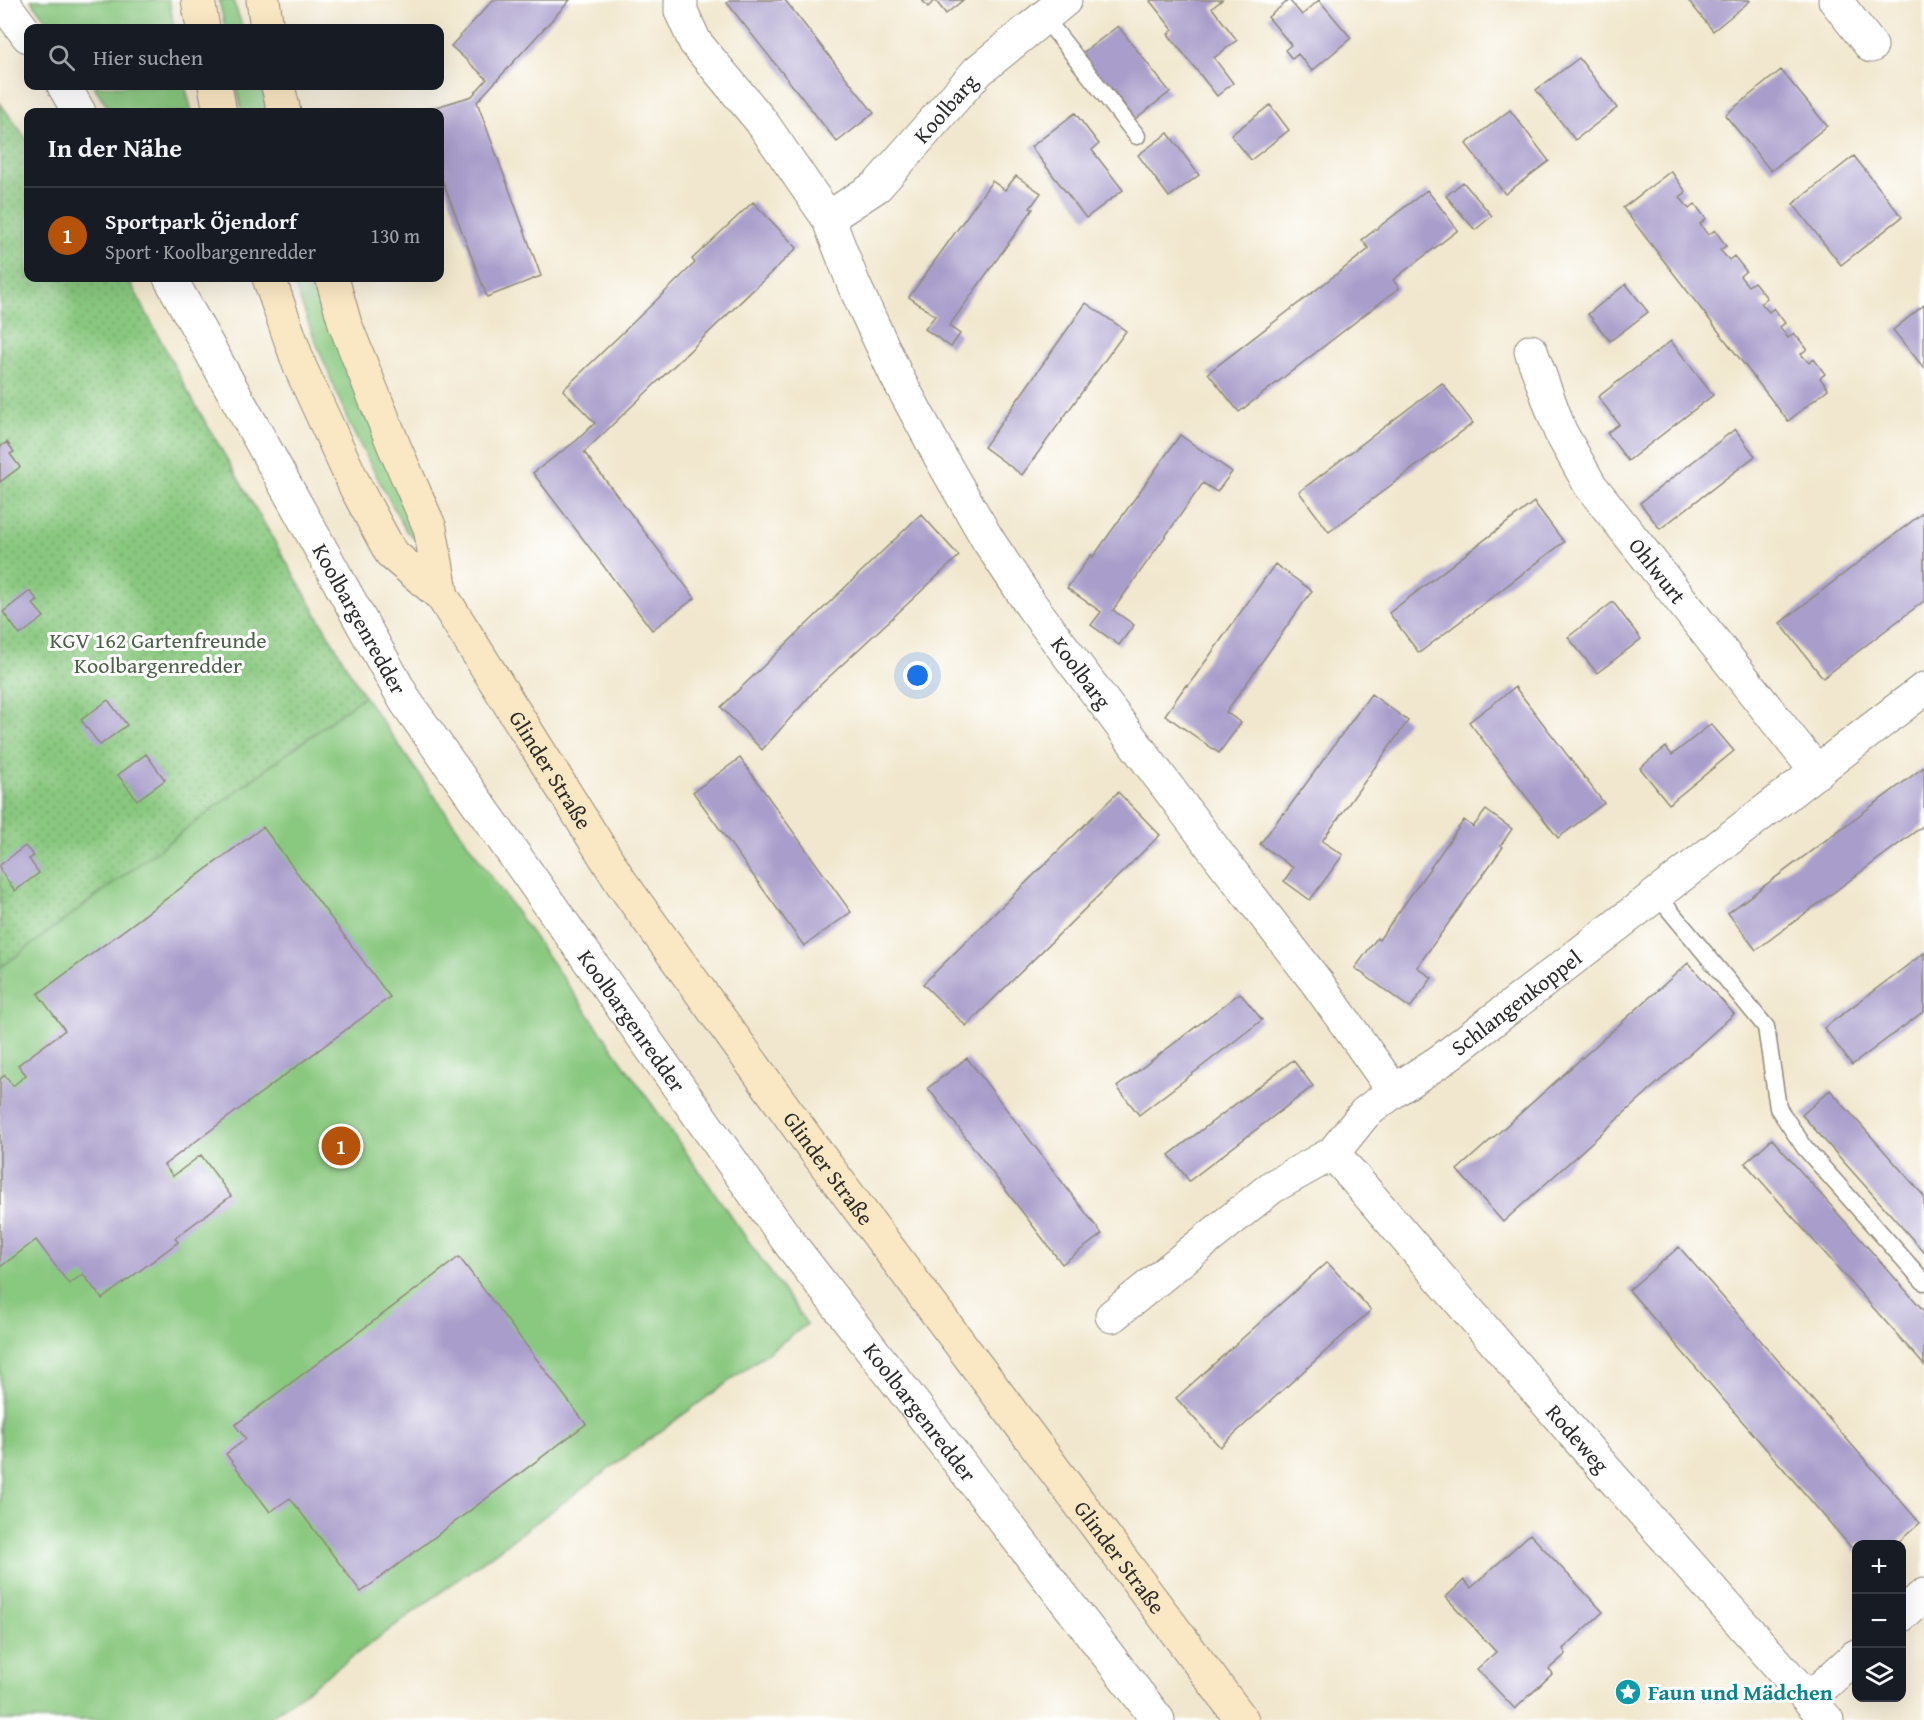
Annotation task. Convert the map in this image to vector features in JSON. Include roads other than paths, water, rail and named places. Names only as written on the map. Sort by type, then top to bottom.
[{"type":"main road","points":[[198,0],[202,24]]},
{"type":"main road","points":[[263,0],[266,24]]},
{"type":"main road","points":[[216,90],[219,108]]},
{"type":"main road","points":[[279,90],[283,108]]},
{"type":"main road","name":"Glinder Straße","points":[[269,282],[300,368],[356,489],[392,553],[442,596],[621,882],[814,1149],[1242,1720]]},
{"type":"main road","name":"Glinder Straße","points":[[333,282],[345,324],[430,528],[442,596]]},
{"type":"street","points":[[1,0],[24,31]]},
{"type":"street","name":"Koolbarg","points":[[681,0],[681,11],[695,42],[761,121],[828,218],[854,285],[896,375],[988,540],[1031,605],[1318,984],[1394,1091]]},
{"type":"street","points":[[1835,0],[1871,46]]},
{"type":"street","name":"Koolbarg","points":[[828,218],[877,186],[978,71],[1055,9]]},
{"type":"street","points":[[65,90],[76,108]]},
{"type":"street","name":"Koolbargenredder","points":[[172,282],[406,702],[788,1240],[1158,1720]]},
{"type":"street","name":"Ohlwurt","points":[[1531,351],[1560,430],[1590,485],[1817,772]]},
{"type":"street","name":"Schlangenkoppel","points":[[1112,1316],[1272,1187],[1333,1153],[1365,1113],[1440,1061],[1924,689]]},
{"type":"street","name":"Rodeweg","points":[[1333,1153],[1573,1433],[1818,1709]]},
{"type":"street","points":[[1906,1611],[1924,1595]]},
{"type":"street","points":[[1818,1709],[1852,1663]]},
{"type":"lane","points":[[1055,9],[1137,136]]},
{"type":"lane","points":[[1657,895],[1766,1027],[1778,1108],[1805,1148],[1924,1282]]},
{"type":"place","name":"Sportpark Öjendorf","points":[[341,1146]]},
{"type":"place","name":"Faun und Mädchen","points":[[1628,1692]]},
{"type":"park label","name":"KGV 162 Gartenfreunde Koolbargenredder","points":[[158,652]]}]
